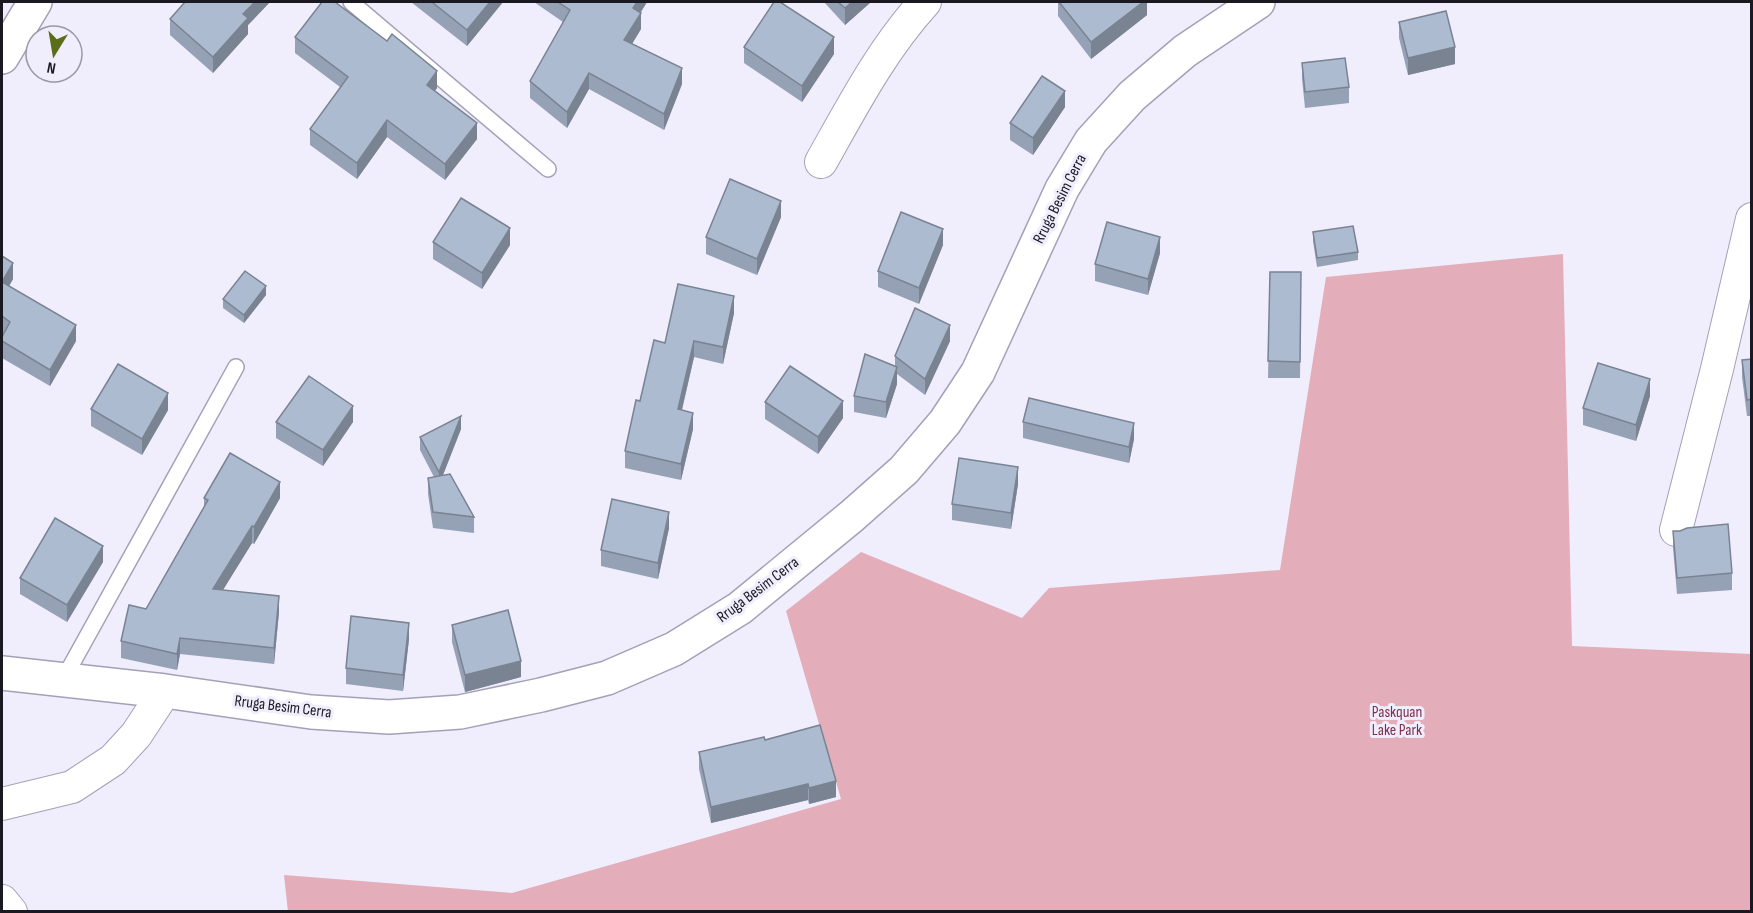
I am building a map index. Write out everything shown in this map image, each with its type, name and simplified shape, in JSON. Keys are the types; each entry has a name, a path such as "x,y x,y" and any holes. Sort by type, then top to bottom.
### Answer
{"street":[{"path":"2,57 35,2"},
{"path":"821,162 866,82 925,2"},
{"name":"Rruga Besim Cerra","path":"2,673 311,712 389,717 460,712 542,695 607,678 674,648 740,608 904,470 945,422 978,372 1062,189 1091,141 1132,96 1185,51 1258,2"},
{"path":"1676,530 1752,219"},
{"path":"2,804 72,787 113,760 136,735 165,692"},
{"path":"2,901 11,912"}],"lane":[{"path":"351,2 548,169"},
{"path":"63,680 237,367"}],"green space":[{"name":"Paskquan Lake Park","path":"1563,254 1572,646 1751,654 1751,911 288,912 284,875 512,893 841,799 786,611 861,552 1022,618 1049,588 1280,570 1326,277"}],"building":[{"path":"185,2 255,2 243,14 248,18 213,57 170,19"},
{"path":"322,2 335,2 387,41 392,34 437,71 427,85 477,123 445,164 387,120 357,163 310,129 348,77 295,37"},
{"path":"432,2 490,2 467,30"},
{"path":"558,2 637,2 633,8 641,13 624,40 682,68 664,114 589,73 567,112 530,81 570,10"},
{"path":"774,2 780,2 834,37 802,86 744,47"},
{"path":"838,2 852,2 845,8"},
{"path":"1059,2 1143,2 1091,42"},
{"path":"1446,11 1455,47 1408,58 1399,22"},
{"path":"1345,58 1349,87 1305,92 1302,63"},
{"path":"1042,76 1065,91 1033,138 1010,123"},
{"path":"730,179 781,201 757,259 706,237"},
{"path":"461,198 510,228 482,273 433,242"},
{"path":"901,212 943,229 919,288 878,271"},
{"path":"1107,222 1160,237 1148,279 1095,264"},
{"path":"1353,226 1358,252 1317,258 1313,232"},
{"path":"2,256 13,263 2,282"},
{"path":"245,271 266,286 244,315 223,299"},
{"path":"1270,272 1301,272 1300,362 1268,361"},
{"path":"2,282 76,325 50,370 2,341 10,322 2,316"},
{"path":"678,284 734,296 723,347 694,341 678,409 693,413 681,464 625,451 636,400 640,401 654,340 665,343"},
{"path":"915,308 950,325 925,379 895,356"},
{"path":"865,354 897,367 886,402 854,396"},
{"path":"1752,359 1752,399 1747,400 1742,360"},
{"path":"1598,363 1650,379 1636,425 1583,408"},
{"path":"118,364 168,393 142,439 91,409"},
{"path":"790,366 843,401 818,437 765,402"},
{"path":"309,376 353,406 323,450 276,422"},
{"path":"1029,398 1134,423 1129,447 1023,422"},
{"path":"461,416 439,472 420,437"},
{"path":"230,453 280,482 254,527 252,526 213,589 279,596 274,648 180,638 177,654 121,641 129,605 146,609 208,500 204,498"},
{"path":"959,458 1018,467 1011,513 952,504"},
{"path":"450,474 474,517 433,512 428,478"},
{"path":"612,499 669,512 658,563 601,550"},
{"path":"55,518 103,546 67,605 20,578"},
{"path":"1728,524 1732,573 1677,578 1673,531"},
{"path":"508,610 521,661 465,675 452,625"},
{"path":"351,616 409,623 403,675 346,668"},
{"path":"820,725 836,781 809,788 808,784 711,807 699,752 764,737 765,740"}]}
